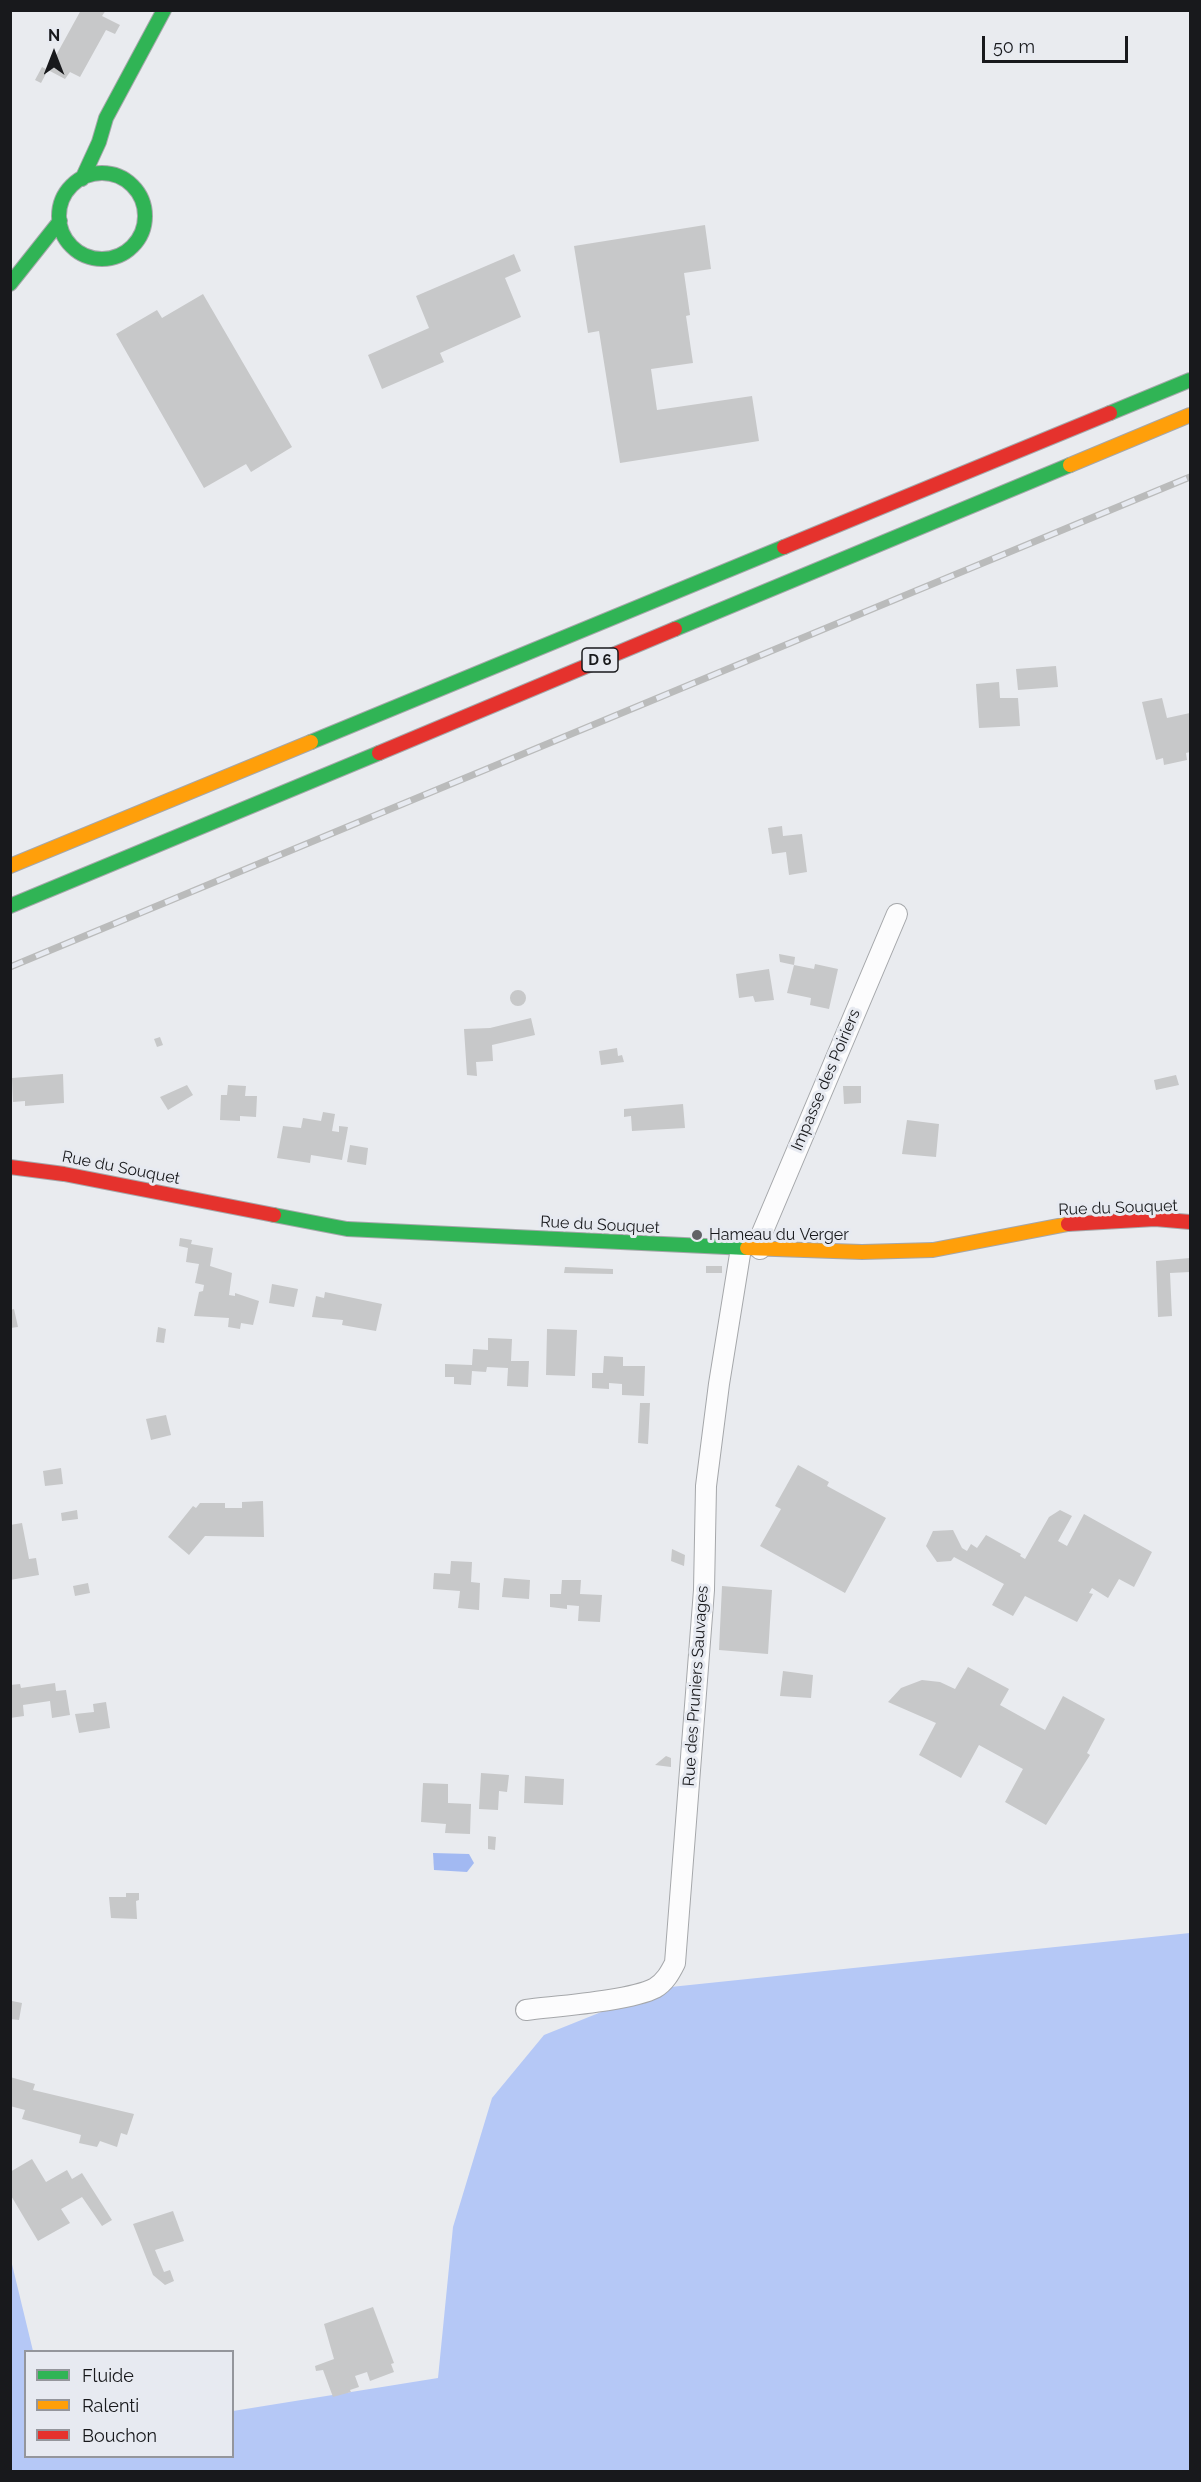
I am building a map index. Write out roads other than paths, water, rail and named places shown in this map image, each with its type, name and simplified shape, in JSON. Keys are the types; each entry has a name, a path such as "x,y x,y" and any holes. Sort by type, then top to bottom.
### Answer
{"main road":[{"path":"82,179 96,174 111,174 124,179 136,189 143,202 146,216 139,237 124,253 111,258 96,259 82,254 70,244 60,221 60,209 64,197 82,179 99,142 106,118 164,10"},
{"path":"99,142 111,174"},
{"path":"10,284 60,221"},
{"path":"33,254 70,244"},
{"name":"D 6","path":"10,866 1191,380"},
{"name":"D 6","path":"10,906 1191,415"},
{"name":"Rue du Souquet","path":"10,1167 64,1174 347,1228 751,1248 861,1252 933,1250 1065,1224 1155,1219 1191,1222"}],"street":[{"name":"Impasse des Poiriers","path":"751,1248 762,1233 897,914"},
{"name":"Rue des Pruniers Sauvages","path":"526,2010 655,1988 669,1976 675,1963 703,1602 706,1486 718,1384 751,1248"}],"railway":[{"path":"10,967 1190,477"}],"place":[{"name":"Hameau du Verger","path":"697,1235"}]}
